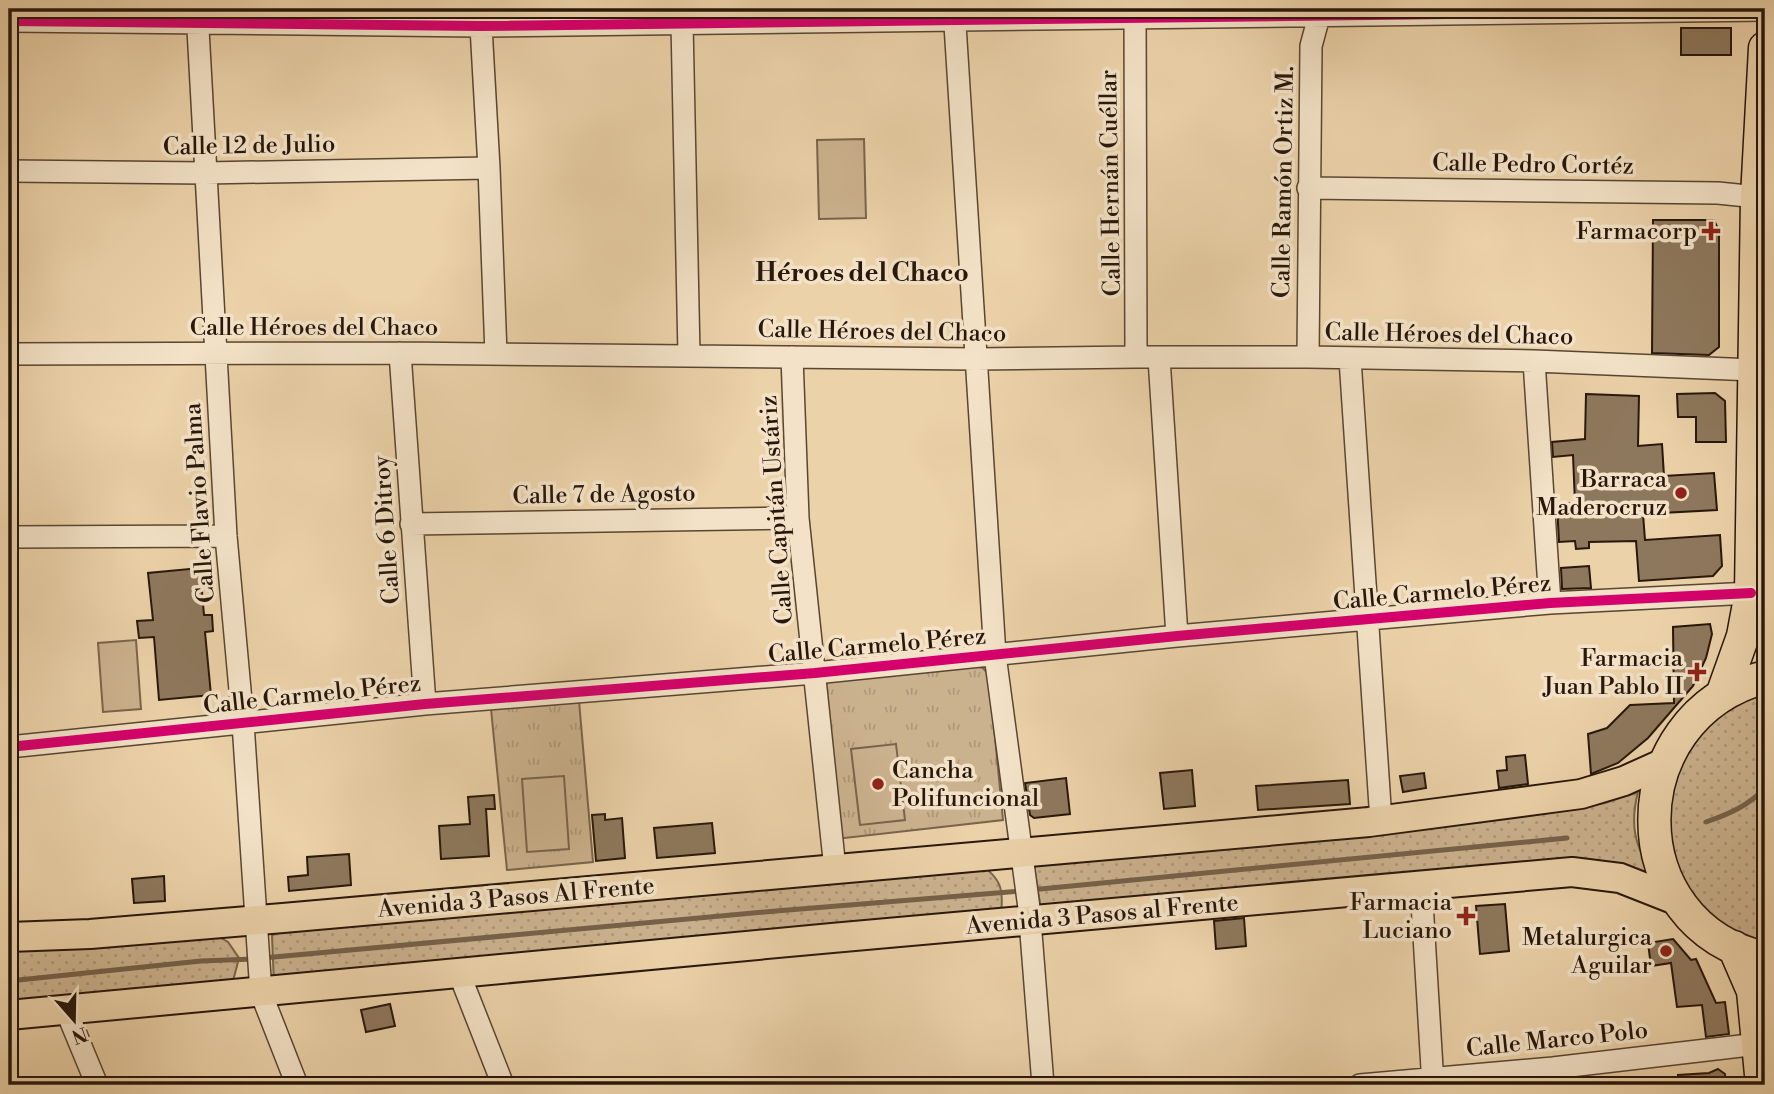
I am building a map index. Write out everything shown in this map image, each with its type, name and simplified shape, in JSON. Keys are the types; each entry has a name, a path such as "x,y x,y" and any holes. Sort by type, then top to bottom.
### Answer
{"highway":[{"path":"1722,695 1743,636 1751,593 1757,197 1765,48"},
{"path":"1765,677 1722,695 1688,724 1678,736 1664,763 1654,806 1655,835 1666,877 1681,902 1704,928 1734,947 1765,958"},
{"path":"1734,947 1753,991 1762,1085"}],"main road":[{"path":"1023,861 1381,821 1581,794 1624,781 1664,763"},
{"name":"Avenida 3 Pasos Al Frente","path":"9,937 256,930 835,869 1023,861"},
{"name":"Avenida 3 Pasos al Frente","path":"459,973 1030,914 1421,886 1572,872 1620,878 1681,902"},
{"path":"9,1016 261,985 459,973"}],"street":[{"path":"9,21 197,16 480,17 682,23 758,15 1765,10"},
{"name":"Calle Ramón Ortiz M.","path":"1308,358 1311,46 1320,12"},
{"name":"Calle Hernán Cuéllar","path":"1135,13 1138,318 1136,357"},
{"path":"954,14 995,654 1030,914 1043,1085"},
{"name":"Calle Flavio Palma","path":"197,16 226,536 243,723 261,985 297,1085"},
{"path":"480,17 496,354"},
{"path":"682,23 689,355"},
{"name":"Calle 12 de Julio","path":"9,171 205,173 489,168"},
{"name":"Calle Pedro Cortéz","path":"1308,188 1718,192 1757,197"},
{"name":"Calle Héroes del Chaco","path":"9,354 400,352 975,359 1308,358 1534,361 1754,370"},
{"name":"Calle 6 Ditroy","path":"400,352 425,704"},
{"name":"Calle Capitán Ustáriz","path":"792,357 798,518 835,869"},
{"path":"1159,358 1177,636"},
{"path":"1350,359 1381,821"},
{"path":"1534,361 1550,603"},
{"name":"Calle 7 de Agosto","path":"411,524 798,518"},
{"path":"9,537 226,536"},
{"name":"Calle Carmelo Pérez","path":"9,747 425,704 814,673 1177,636 1550,603 1751,593"},
{"path":"1421,886 1433,1081"},
{"path":"459,973 503,1085"},
{"path":"66,1010 97,1085"},
{"name":"Calle Marco Polo","path":"1360,1085 1554,1076 1758,1044"}],"green space":[{"path":"864,139 866,218 819,219 817,140"},
{"path":"136,640 141,709 103,712 98,643"},
{"path":"974,666 983,668 989,675 1003,820 836,839 823,691 827,683 834,678"},
{"path":"1765,695 1765,944 1706,917 1664,844 1676,764 1702,729 1736,703"},
{"path":"579,701 593,862 507,870 491,709"},
{"name":"Cancha Polifuncional","path":"896,744 905,820 860,825 851,749"},
{"path":"564,776 569,849 527,852 522,779"},
{"path":"1638,792 1634,826 1641,854 1651,876 1041,911 1034,865 1044,857 1576,809"},
{"path":"980,864 999,884 1001,913 274,984 272,936 283,928"},
{"path":"212,933 228,942 239,958 233,981 9,1003 9,950"}],"building":[{"path":"1681,28 1731,28 1731,55 1681,55"},
{"path":"1653,220 1714,220 1719,231 1719,347 1709,355 1652,353"},
{"path":"1715,393 1725,401 1726,442 1696,442 1696,417 1678,417 1677,394"},
{"path":"1586,394 1639,396 1638,446 1662,444 1664,476 1714,473 1717,510 1643,514 1645,540 1720,535 1722,566 1713,576 1639,581 1636,541 1589,542 1589,548 1576,549 1575,541 1559,542 1557,504 1575,503 1573,455 1553,457 1552,442 1585,439"},
{"path":"1589,566 1591,588 1562,589 1561,568"},
{"path":"200,568 204,615 212,615 213,631 205,632 211,695 159,700 154,637 139,638 137,621 153,620 148,573"},
{"path":"1710,624 1712,634 1706,658 1693,686 1648,738 1618,763 1591,774 1588,734 1607,728 1630,705 1674,703 1673,627"},
{"path":"1525,755 1528,784 1499,788 1497,771 1507,770 1506,757"},
{"path":"1192,770 1195,806 1164,809 1160,773"},
{"path":"1424,773 1426,788 1403,792 1400,776"},
{"path":"1066,778 1070,814 1034,818 1030,815 1025,783"},
{"path":"1348,780 1350,804 1258,810 1256,786"},
{"path":"494,795 495,809 486,809 489,856 441,859 439,826 470,824 468,797"},
{"path":"605,814 605,820 622,818 625,858 596,861 592,815"},
{"path":"712,823 715,853 657,858 654,828"},
{"path":"349,854 351,885 289,891 288,877 308,875 307,857"},
{"path":"164,876 165,901 134,903 132,879"},
{"path":"1505,904 1509,951 1480,954 1476,906"},
{"path":"1244,918 1246,946 1216,949 1214,921"},
{"path":"1673,939 1691,960 1696,959 1716,1003 1725,1002 1729,1034 1706,1037 1702,1005 1677,1007 1671,963 1651,966 1648,943"},
{"path":"390,1004 395,1026 366,1032 361,1010"},
{"path":"1718,1069 1725,1074 1725,1085 1678,1085 1678,1075 1709,1073"}],"waterway":[{"path":"1706,822 1738,809 1765,788"},
{"path":"1030,890 1567,838"},
{"path":"263,958 1020,891"},
{"path":"9,981 201,961 253,959"}],"cycle path":[{"path":"9,21 480,26 1765,10"},
{"path":"9,747 425,704 815,673 1177,636 1550,603 1751,593"}],"place":[{"name":"Farmacorp","path":"1711,231"},
{"name":"Barraca Maderocruz","path":"1681,493"},
{"name":"Farmacia Juan Pablo II","path":"1697,672"},
{"name":"Cancha Polifuncional","path":"878,784"},
{"name":"Farmacia Luciano","path":"1466,916"},
{"name":"Metalurgica Aguilar","path":"1666,951"}],"district":[{"name":"Héroes del Chaco","path":"862,272"}]}
